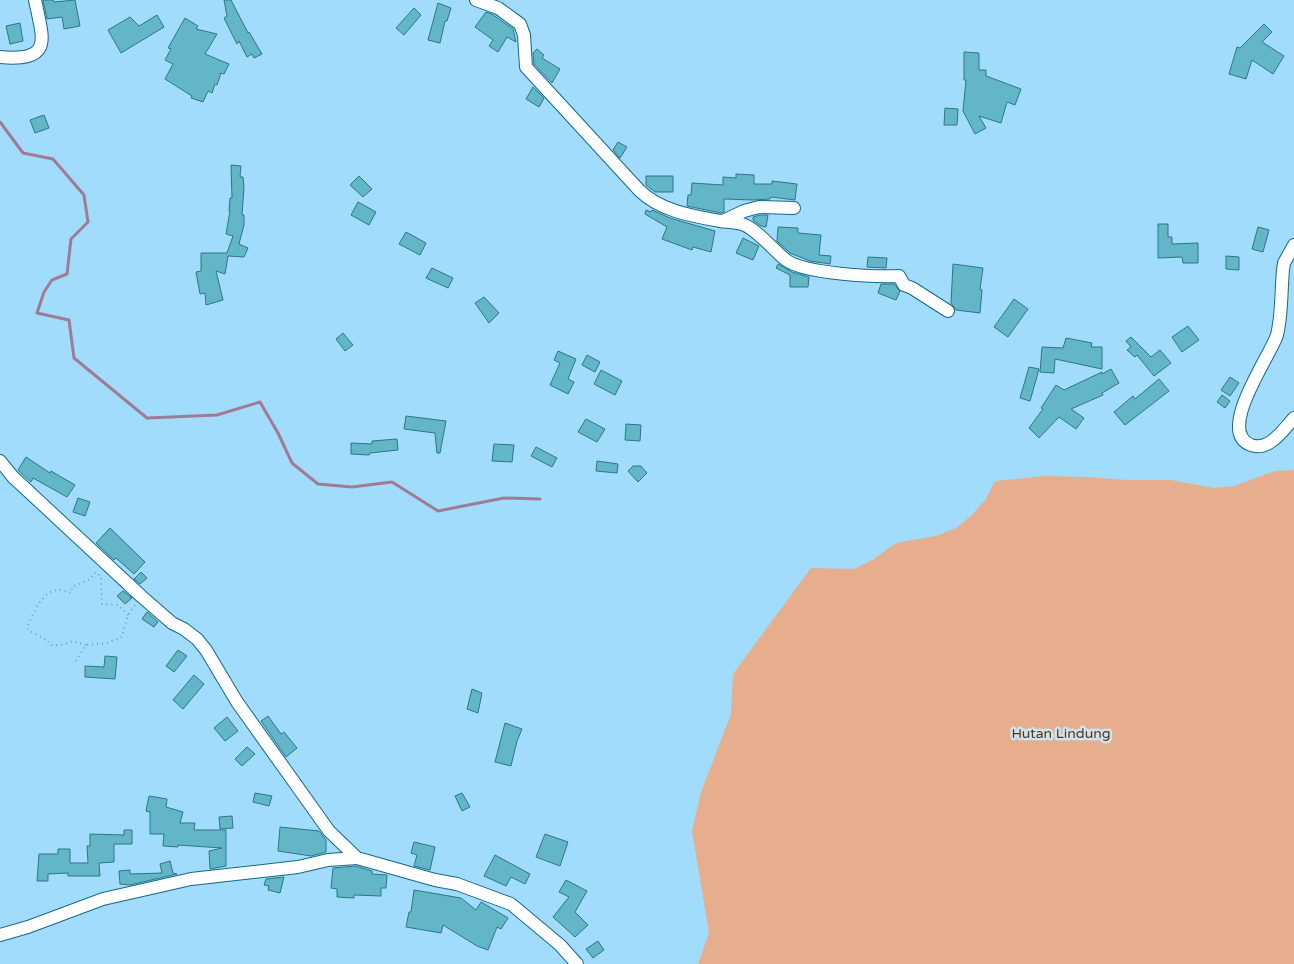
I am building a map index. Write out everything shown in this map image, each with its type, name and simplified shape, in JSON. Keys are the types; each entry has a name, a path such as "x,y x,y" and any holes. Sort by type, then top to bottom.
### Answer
{"street":[{"path":"0,57 24,58 40,48 43,33 35,0"},
{"path":"476,0 498,8 520,24 524,35 526,67 643,194 657,204 676,211 746,225 788,261 801,266 849,274 899,276 904,285 948,311"},
{"path":"723,221 744,211 759,207 794,208"},
{"path":"1294,246 1287,257 1283,270 1277,334 1244,401 1240,418 1242,436 1247,443 1253,446 1261,446 1275,439 1294,418"},
{"path":"0,461 13,477 141,596 175,625 192,634 202,644 237,702 329,831 358,858"},
{"path":"0,935 28,927 103,899 182,881 298,867 328,860 358,858 435,880 457,884 511,904 560,945 578,964"}],"path":[{"path":"128,615 118,605 102,604 101,576 96,572 90,578 72,587 71,593 65,590 49,592 42,598 27,627 28,630 47,640 50,645 60,645 73,641 86,645 107,643 122,637 128,615 141,596"},
{"path":"76,661 86,645"}],"green space":[{"name":"Hutan Lindung","path":"1294,470 1294,964 698,964 709,933 692,831 701,792 731,714 733,674 811,568 854,569 874,559 896,543 936,536 956,528 972,515 986,499 995,481 1045,476 1086,477 1128,480 1171,480 1214,488 1234,486 1275,471"}],"building":[{"path":"43,0 53,0 54,2 75,0 80,26 64,29 62,17 47,19"},
{"path":"224,0 231,0 248,33 262,54 254,58 252,54 247,57 239,41 237,44 224,18 227,16"},
{"path":"438,3 451,8 447,21 445,21 440,43 428,40"},
{"path":"414,8 421,15 404,35 396,28"},
{"path":"486,12 492,14 513,29 516,42 507,37 498,52 489,46 493,40 475,27"},
{"path":"157,15 164,27 121,53 108,30 130,17 139,26"},
{"path":"185,18 198,26 196,29 217,34 205,54 229,64 224,74 221,73 212,93 208,91 203,102 191,98 192,96 165,79 173,64 165,60 171,49 168,48"},
{"path":"20,23 23,41 10,44 6,26"},
{"path":"1264,24 1272,32 1262,42 1284,56 1273,74 1252,60 1246,79 1229,74 1237,47 1240,48"},
{"path":"537,49 544,55 542,58 560,69 552,83 534,64 533,53"},
{"path":"964,52 979,53 979,70 986,70 986,76 1021,89 1015,105 1007,102 1001,123 979,116 986,128 975,134 963,111 966,80 964,80"},
{"path":"533,87 544,98 539,107 526,99"},
{"path":"945,108 958,109 957,125 944,125"},
{"path":"44,115 49,128 35,133 30,120"},
{"path":"618,142 627,147 620,158 613,150"},
{"path":"231,165 241,166 240,177 243,177 244,187 242,215 244,215 244,225 239,244 248,248 244,257 228,256 225,274 216,271 223,300 206,305 205,293 200,294 196,272 201,271 201,253 227,253 233,236 226,234 230,198 232,198"},
{"path":"736,174 754,175 754,184 772,184 772,181 797,184 795,200 771,197 770,199 753,200 724,199 724,212 721,213 687,206 688,195 691,195 692,183 723,185 723,177 736,178"},
{"path":"359,176 372,189 363,197 350,185"},
{"path":"646,176 673,176 673,192 655,192 646,185"},
{"path":"358,202 376,212 369,225 351,215"},
{"path":"646,210 651,212 652,210 670,218 715,231 711,252 693,247 692,250 662,239 667,227 645,214"},
{"path":"768,215 766,227 753,220 753,217"},
{"path":"1158,224 1168,224 1168,237 1172,237 1172,244 1198,243 1198,263 1183,263 1182,257 1158,258"},
{"path":"778,227 798,228 798,233 821,235 819,255 831,256 830,264 810,261 790,253 777,241"},
{"path":"1258,227 1269,230 1263,252 1252,249"},
{"path":"406,232 426,243 420,255 399,244"},
{"path":"743,238 759,246 753,260 736,253"},
{"path":"1226,256 1239,257 1239,270 1226,269"},
{"path":"868,257 887,258 886,268 867,267"},
{"path":"778,264 792,272 809,277 808,287 790,287 790,275 776,268"},
{"path":"953,264 983,268 980,289 982,290 980,313 956,310 951,303"},
{"path":"432,268 453,278 448,288 426,278"},
{"path":"881,284 894,284 900,291 896,300 878,293"},
{"path":"484,297 499,313 489,323 475,303"},
{"path":"1014,299 1028,309 1008,337 994,327"},
{"path":"1188,326 1199,340 1182,352 1172,337"},
{"path":"343,333 353,345 345,351 336,339"},
{"path":"1131,337 1151,357 1160,350 1171,363 1154,376 1137,355 1135,357 1127,350 1131,347 1126,341"},
{"path":"1066,338 1092,343 1091,347 1102,347 1102,369 1055,359 1054,373 1040,372 1042,347 1063,348"},
{"path":"558,351 576,359 568,379 574,382 568,394 550,385 560,363 554,360"},
{"path":"587,355 600,362 595,372 582,365"},
{"path":"1029,367 1039,369 1030,401 1020,398"},
{"path":"1111,369 1119,383 1102,393 1103,395 1071,409 1084,418 1076,429 1059,417 1039,438 1029,428 1043,409 1041,408 1056,385 1064,390"},
{"path":"601,370 622,381 615,395 594,384"},
{"path":"1230,377 1239,383 1230,396 1221,390"},
{"path":"1159,379 1169,391 1125,425 1114,412 1133,396 1135,399"},
{"path":"1222,395 1230,401 1225,408 1217,402"},
{"path":"406,416 446,421 440,453 437,453 435,433 404,429"},
{"path":"586,419 605,429 597,442 578,432"},
{"path":"626,424 641,425 640,441 625,440"},
{"path":"397,439 398,450 370,453 369,455 351,454 351,443 372,444 372,441"},
{"path":"494,444 514,445 512,462 492,461"},
{"path":"536,447 557,458 552,467 531,456"},
{"path":"26,457 50,473 51,471 75,485 67,497 33,478 31,482 19,471"},
{"path":"597,461 618,464 617,473 596,471"},
{"path":"633,466 641,466 647,473 638,482 628,471"},
{"path":"78,498 90,502 85,516 73,512"},
{"path":"110,528 145,562 134,574 116,558 114,560 96,543"},
{"path":"141,572 147,578 140,584 134,579"},
{"path":"123,591 132,598 125,604 117,596"},
{"path":"147,612 158,622 154,627 142,619"},
{"path":"178,650 187,656 174,672 166,666"},
{"path":"105,656 117,657 115,679 85,677 85,666 104,667"},
{"path":"194,675 204,684 183,709 173,700"},
{"path":"472,689 482,693 478,713 467,709"},
{"path":"268,716 281,734 284,732 297,748 286,757 261,721"},
{"path":"227,717 238,731 225,741 214,728"},
{"path":"505,723 522,729 511,766 495,762"},
{"path":"247,747 255,754 242,766 235,759"},
{"path":"255,793 272,796 269,806 253,802"},
{"path":"462,793 470,807 462,811 455,796"},
{"path":"149,796 167,799 166,807 183,812 180,823 195,823 194,830 226,830 226,866 210,869 209,851 222,848 178,845 178,847 163,846 164,834 150,834 150,812 146,811"},
{"path":"232,816 233,828 220,829 219,817"},
{"path":"280,827 319,831 326,840 326,852 311,856 278,851"},
{"path":"124,830 132,830 132,844 114,844 114,862 99,863 100,876 68,876 68,873 48,874 48,881 37,881 39,854 58,854 58,849 70,849 70,863 88,863 87,846 90,846 90,834 124,835"},
{"path":"545,834 568,842 560,866 536,857"},
{"path":"414,842 435,847 430,870 414,866 417,855 411,853"},
{"path":"495,855 530,874 525,884 511,877 506,886 484,876"},
{"path":"170,861 173,873 177,874 130,885 120,884 119,871 130,870 130,874 162,873 160,864"},
{"path":"356,866 372,871 372,874 387,875 386,888 381,888 381,896 354,895 354,898 337,897 337,889 331,888 333,868"},
{"path":"284,877 280,893 268,890 269,886 264,885 266,879"},
{"path":"566,880 587,891 575,912 588,925 575,937 553,917 569,897 559,892"},
{"path":"414,890 461,898 476,910 481,902 508,918 501,929 497,927 488,950 477,946 443,925 441,933 406,927 409,912 411,912"},
{"path":"598,941 604,950 593,958 586,949"}],"waterway":[{"path":"0,122 23,153 53,159 84,195 88,222 71,239 67,274 52,280 44,292 37,313 69,320 74,358 147,418 217,415 260,402 278,433 292,463 318,484 352,487 392,482 438,511 504,498 540,499"}]}
